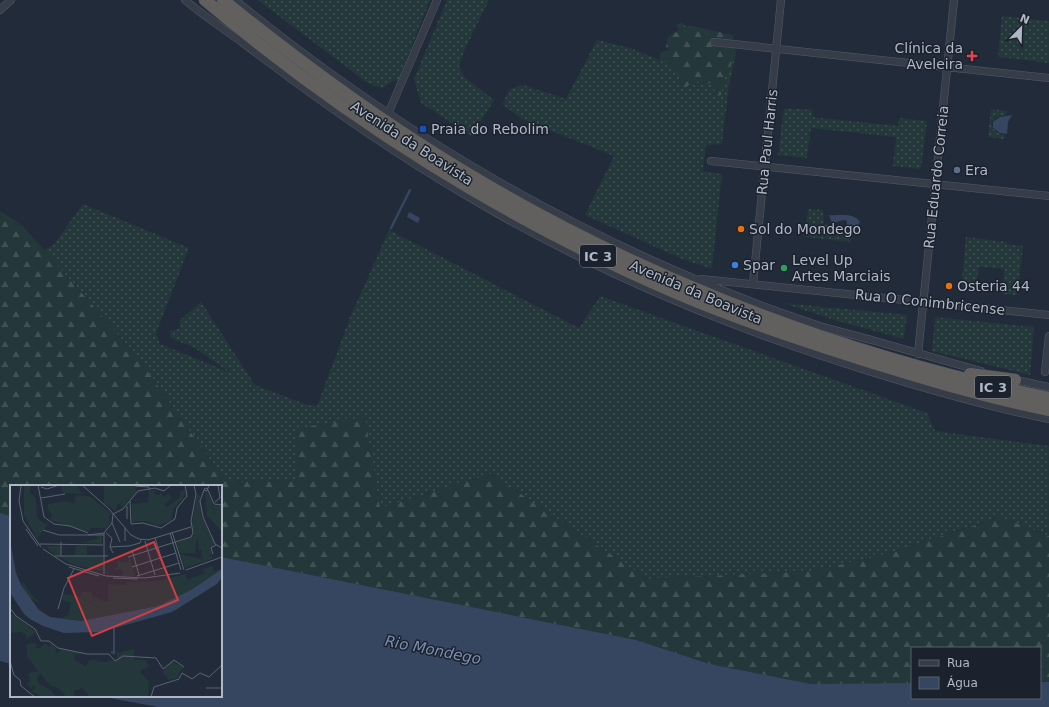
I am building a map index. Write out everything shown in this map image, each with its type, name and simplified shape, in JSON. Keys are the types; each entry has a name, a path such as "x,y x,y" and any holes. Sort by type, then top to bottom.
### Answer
{"highway":[{"name":"Avenida da Boavista","path":"205,0 330,97 409,150 474,190 613,263 681,295 796,339 936,382 1049,410"},
{"name":"Avenida da Boavista","path":"223,0 286,51 415,141 479,180 584,237 686,285 799,329 987,386 1049,398"},
{"path":"939,372 962,372 1015,380"}],"street":[{"path":"0,10 11,0"},
{"name":"Avenida da Boavista","path":"185,0 325,104 404,157 476,202 622,277 678,302 792,347 984,405 1049,418"},
{"name":"Avenida da Boavista","path":"235,0 291,44 388,114 483,172 541,205 692,278 802,320 841,333 874,340 918,354 1015,380 1049,387"},
{"path":"388,114 437,0"},
{"name":"Rua Paul Harris","path":"753,284 781,0"},
{"name":"Rua Eduardo Correia","path":"918,354 954,0"},
{"path":"714,42 776,50 1049,78"},
{"path":"711,161 1049,196"},
{"name":"Rua O Conimbricense","path":"692,278 1049,315"},
{"path":"1045,372 1049,336"}],"green space":[{"path":"258,0 430,0 398,81 393,81 383,88 365,81"},
{"path":"447,0 489,0 459,65 464,77 494,100 472,136 421,103 414,79"},
{"path":"1002,16 1049,21 1049,63 998,57"},
{"path":"682,22 686,27 693,26 733,35 736,54 723,81 721,95 715,96 714,84 694,81 684,89 680,79 672,67 659,59 661,52 669,50 666,47 668,37 679,30 676,25"},
{"path":"597,40 630,48 670,64 678,75 684,89 694,81 714,84 715,95 721,95 723,81 736,54 729,85 722,144 706,145 703,171 722,174 712,269 682,259 585,215 614,156 522,119 502,104 510,89 523,85 566,99"},
{"path":"784,108 813,110 812,117 898,126 899,118 927,121 921,169 893,166 896,137 811,128 807,158 778,155"},
{"path":"991,109 1007,111 1007,114 995,118 991,125 995,131 1005,136 1004,139 988,137"},
{"path":"83,204 189,248 156,333 160,344 229,372 195,348 171,338 170,331 179,329 180,320 201,302 255,385 308,405 317,406 349,320 389,230 579,328 600,296 927,413 935,431 1049,446 1049,536 1000,517 880,556 811,571 647,579 491,474 380,508 365,418 295,481 226,482 136,355 44,250 54,244"},
{"path":"808,209 823,210 824,223 829,226 847,229 851,235 850,242 805,237"},
{"path":"0,211 22,225 136,355 226,482 295,481 295,429 365,417 380,508 491,474 647,579 811,571 880,556 1001,517 1049,536 1049,682 1041,682 1041,647 911,647 911,683 811,684 710,664 636,640 222,557 222,485 10,485 10,516 0,513"},
{"path":"966,237 1007,242 1007,244 1023,246 1017,295 1002,294 1004,269 979,267 976,291 961,289"},
{"name":"Level Up Artes Marciais","path":"784,263 789,268 784,273 779,268"},
{"path":"783,303 907,315 904,339 838,321"},
{"path":"935,317 1034,327 1030,375 932,351"}],"water":[{"path":"1012,115 1008,122 1007,134 1000,133 993,128 993,122 1000,117"},
{"path":"409,212 420,218 418,223 407,217"},
{"path":"829,215 846,215 854,217 860,222 857,226 847,226 847,221 844,220 832,223"},
{"path":"0,513 10,516 10,664 0,661"},
{"name":"Rio Mondego","path":"222,557 636,640 710,664 811,684 911,683 911,699 1041,699 1041,682 1049,682 1049,707 158,707 104,697 222,697"}],"waterway":[{"path":"391,228 410,190"}],"place":[{"name":"Clínica da Aveleira","path":"972,56"},
{"name":"Praia do Rebolim","path":"423,129"},
{"name":"Era","path":"957,170"},
{"name":"Sol do Mondego","path":"741,229"},
{"name":"Spar","path":"735,265"},
{"name":"Level Up Artes Marciais","path":"784,268"},
{"name":"Osteria 44","path":"949,286"}]}
